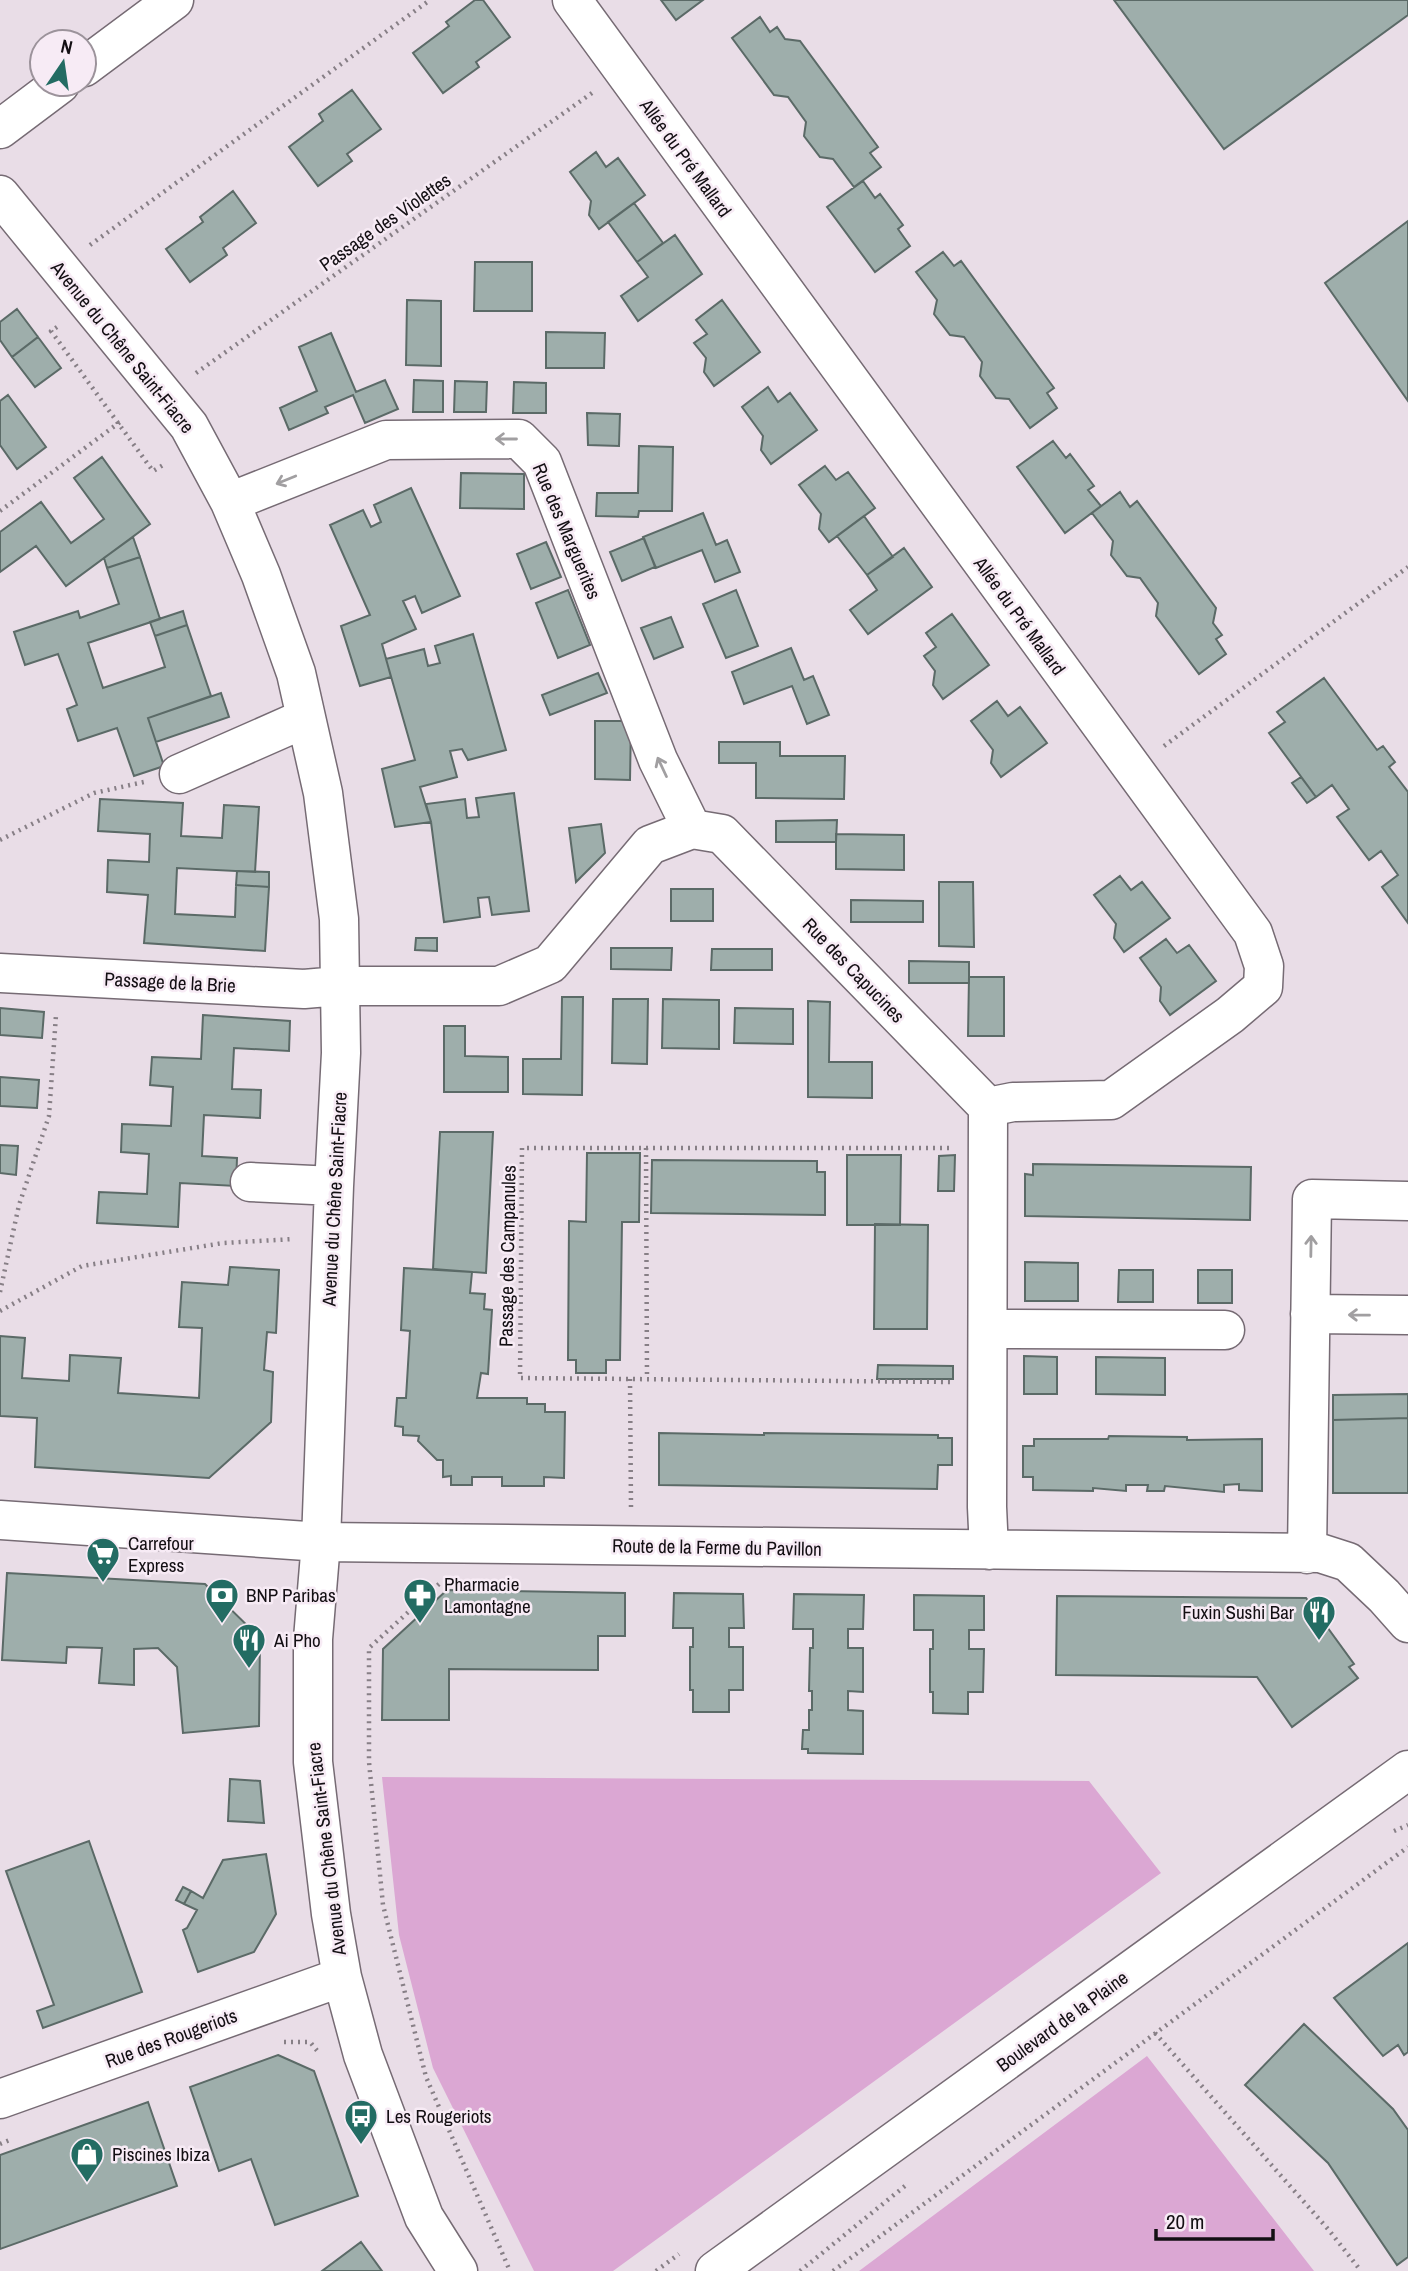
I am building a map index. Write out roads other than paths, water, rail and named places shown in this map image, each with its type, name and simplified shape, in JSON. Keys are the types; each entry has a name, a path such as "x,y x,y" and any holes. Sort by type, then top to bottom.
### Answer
{"street":[{"path":"98,57 174,0"},
{"name":"Allée du Pré Mallard","path":"572,0 1253,933 1264,966 1262,987 1230,1015 1111,1100 1013,1102 988,1107"},
{"path":"0,129 41,98"},
{"name":"Avenue du Chêne Saint-Fiacre","path":"0,195 189,426 230,502 261,575 296,673 323,793 339,919 341,1053 321,1542 313,1639 313,1762 331,1914 342,1977 363,2055 424,2217 458,2271"},
{"name":"Rue des Marguerites","path":"230,502 386,440 519,439 542,462 659,760 692,829"},
{"path":"179,774 306,718"},
{"path":"339,986 499,986 512,981 550,964 650,845 692,829"},
{"name":"Rue des Capucines","path":"692,829 722,834 988,1107"},
{"name":"Passage de la Brie","path":"0,973 304,989 339,986"},
{"path":"988,1107 989,1550"},
{"path":"250,1182 334,1186"},
{"path":"1307,1554 1311,1199 1408,1200"},
{"path":"1310,1314 1408,1315"},
{"path":"989,1329 1225,1330"},
{"name":"Route de la Ferme du Pavillon","path":"0,1520 321,1542 1320,1553 1348,1562 1408,1623"},
{"name":"Boulevard de la Plaine","path":"715,2271 1408,1770"},
{"name":"Rue des Rougeriots","path":"0,2099 342,1977"}],"place":[{"name":"Carrefour Express","path":"103,1584"},
{"name":"BNP Paribas","path":"222,1625"},
{"name":"Pharmacie Lamontagne","path":"420,1625"},
{"name":"Fuxin Sushi Bar","path":"1319,1642"},
{"name":"Ai Pho","path":"249,1670"},
{"name":"Les Rougeriots","path":"361,2146"},
{"name":"Piscines Ibiza","path":"87,2184"}]}
